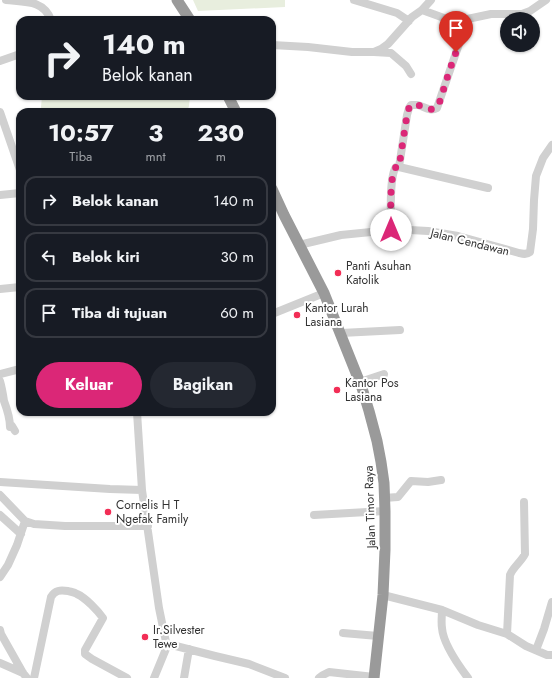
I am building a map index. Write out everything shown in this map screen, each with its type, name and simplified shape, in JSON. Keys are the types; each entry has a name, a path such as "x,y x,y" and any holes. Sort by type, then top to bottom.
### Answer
{"highway":[{"path":"177,0 187,16"},
{"name":"Jalan Timor Raya","path":"276,199 324,293 360,382 370,411 377,441 381,462 385,510 385,550 383,595 374,677"}],"street":[{"path":"6,0 40,2 50,16"},
{"path":"354,0 397,13 409,21"},
{"path":"374,52 388,44 412,17 422,10 431,0"},
{"path":"422,10 444,18 458,21 491,14 522,14 530,11 546,0"},
{"path":"399,167 409,108 411,105 417,105 428,109 435,109 439,104 459,44 458,21"},
{"path":"276,45 391,54 406,66 411,74"},
{"path":"0,61 16,55"},
{"path":"0,112 16,158"},
{"name":"Jalan Cendawan","path":"299,244 341,235 391,230 410,230 436,232 458,236 524,255 527,254 530,252 533,229 536,176 552,145"},
{"path":"391,230 392,176 396,167 488,188"},
{"path":"0,195 16,193"},
{"path":"0,289 16,287"},
{"path":"276,312 324,293"},
{"path":"341,334 400,330"},
{"path":"0,374 16,370"},
{"path":"360,382 384,374"},
{"path":"0,381 8,412 10,427 12,426 15,431"},
{"path":"138,416 142,490 165,640 168,644 249,664 285,678"},
{"path":"384,498 398,498 410,481 428,482 441,480"},
{"path":"0,482 142,490"},
{"path":"0,495 25,521 34,524 148,526"},
{"path":"507,634 510,575 523,558 525,548 524,502"},
{"path":"314,515 385,510"},
{"path":"0,515 21,534"},
{"path":"0,577 8,565 25,521"},
{"path":"34,678 53,594 56,591 64,590 79,594 103,618 85,650 85,654 126,678"},
{"path":"383,595 442,610 478,625 507,634 526,646 547,655 552,655"},
{"path":"536,650 544,630 552,602"},
{"path":"442,610 442,629 444,636 450,651 468,678"},
{"path":"0,630 25,675"},
{"path":"343,633 378,636"},
{"path":"154,678 168,644"},
{"path":"184,678 189,649"},
{"path":"0,663 25,675"},
{"path":"319,678 329,672 374,677"}],"green space":[{"path":"193,0 285,0 285,7 198,11"},
{"path":"42,100 190,100 188,108 41,107"}],"place":[{"name":"Panti Asuhan Katolik","path":"338,273"},
{"name":"Kantor Lurah Lasiana","path":"297,315"},
{"name":"Kantor Pos Lasiana","path":"337,390"},
{"name":"Cornelis H T Ngefak Family","path":"108,512"},
{"name":"Ir.Silvester Tewe","path":"145,637"}],"route":[{"path":"391,230 392,176 394,169 399,167 409,108 411,105 417,105 432,110 437,108 456,52"}]}
